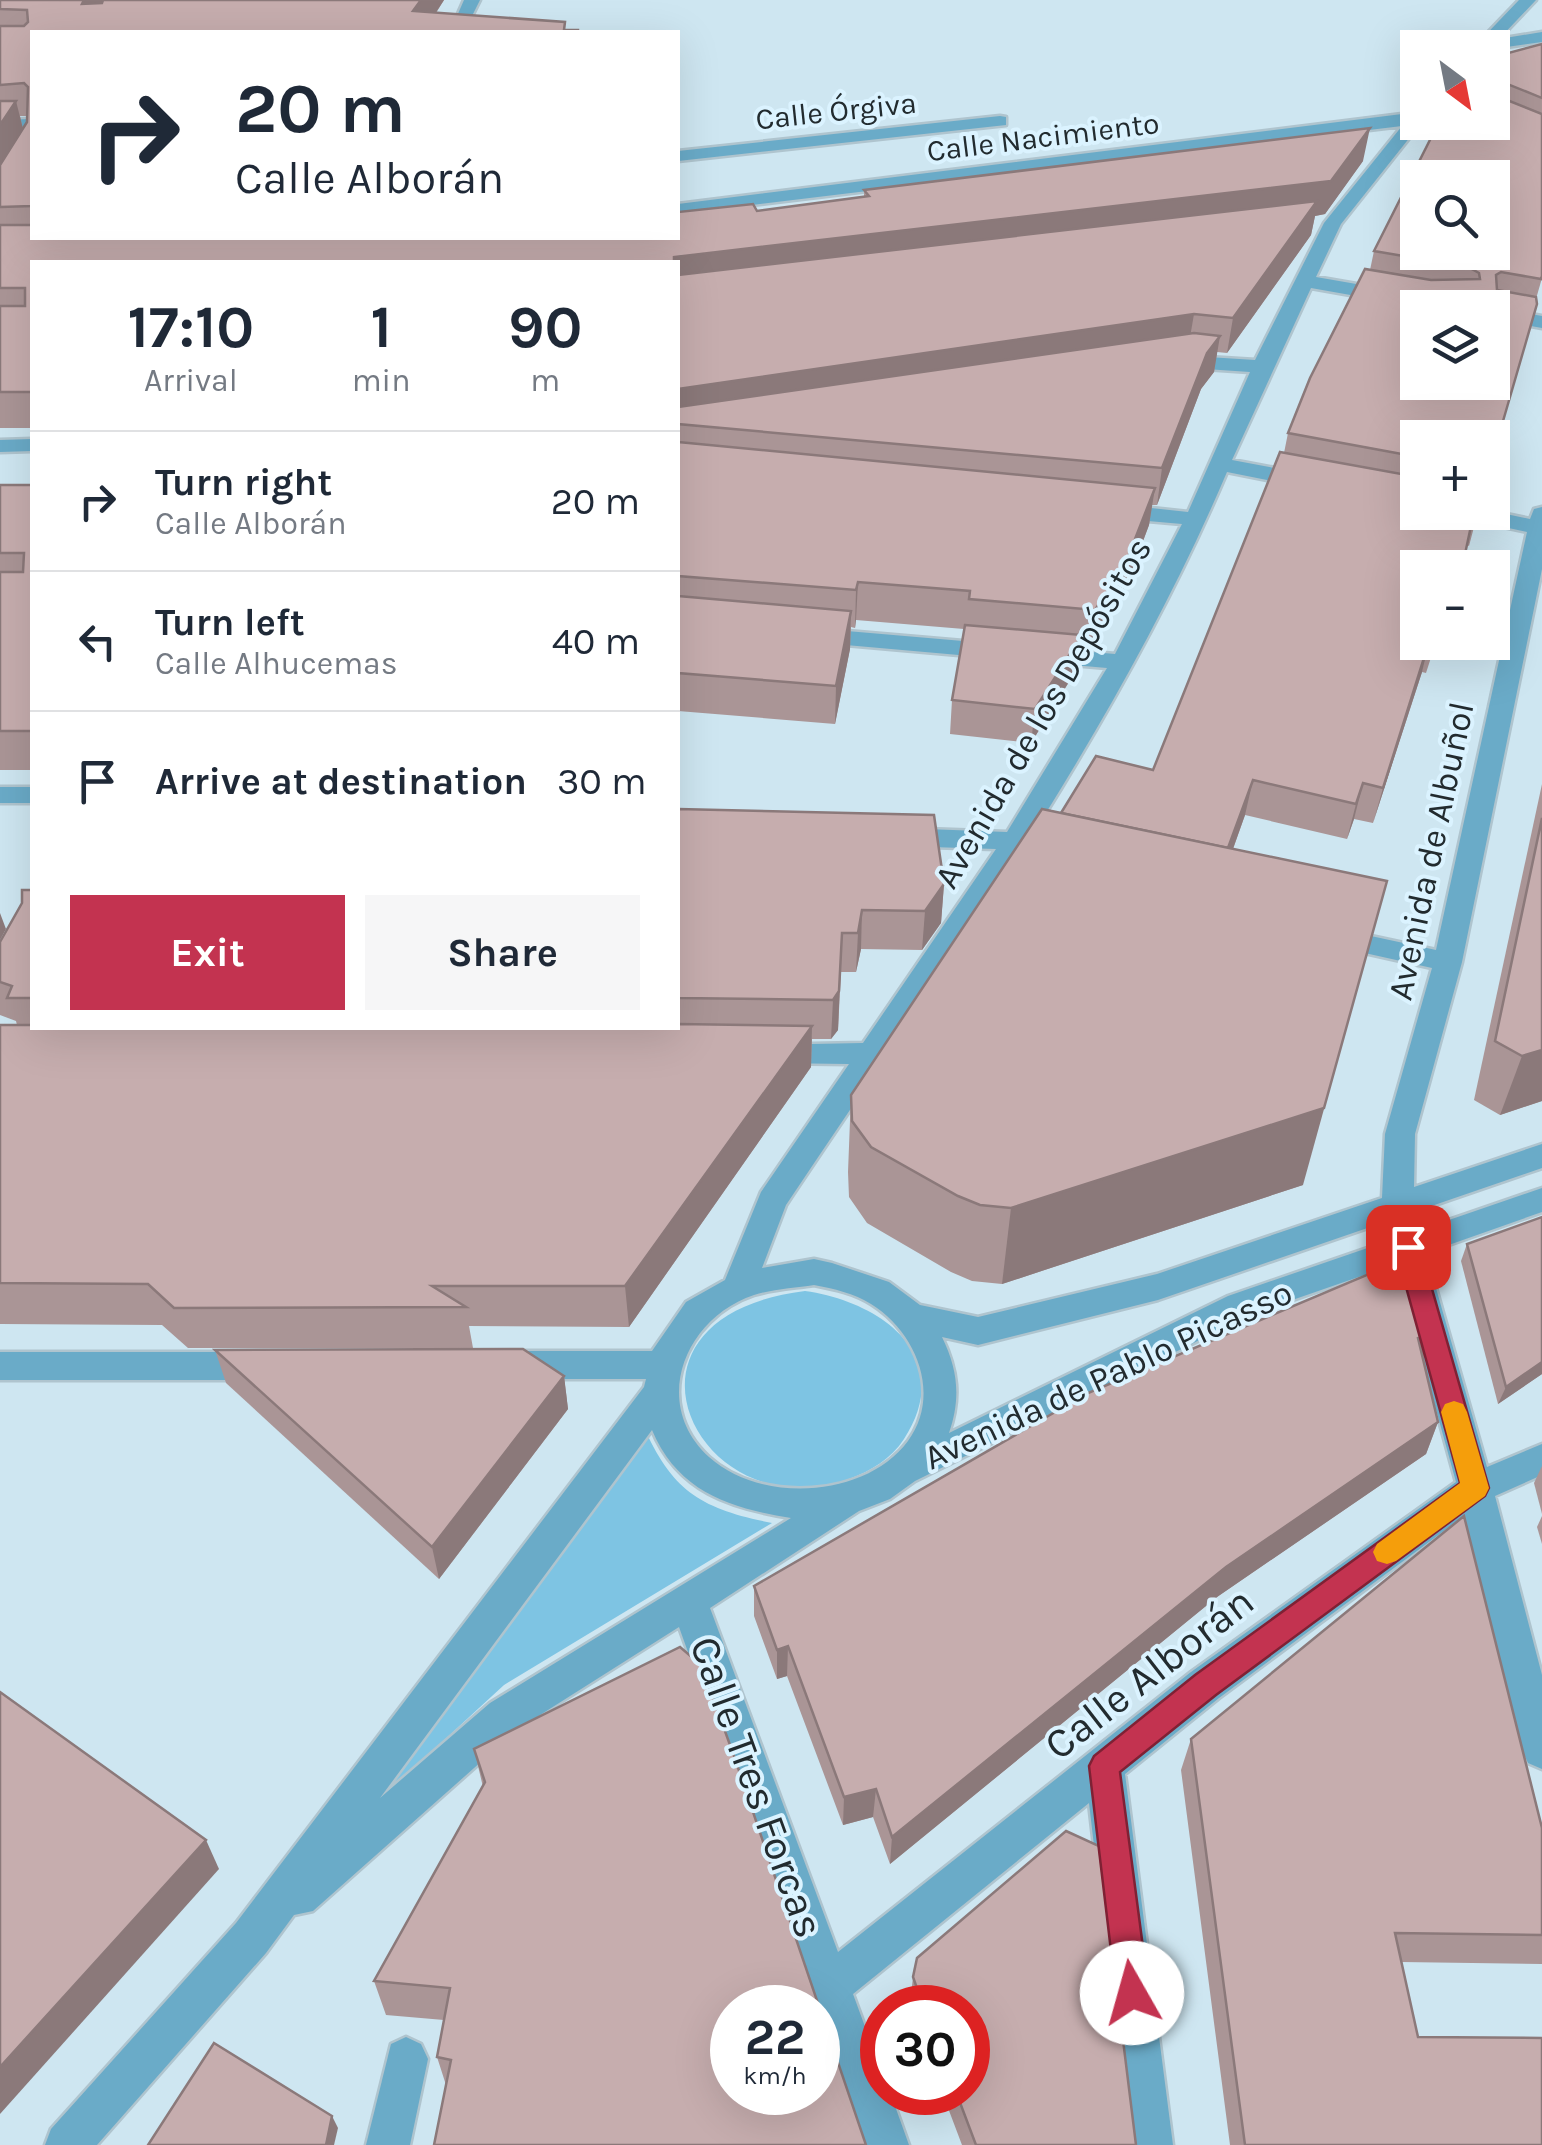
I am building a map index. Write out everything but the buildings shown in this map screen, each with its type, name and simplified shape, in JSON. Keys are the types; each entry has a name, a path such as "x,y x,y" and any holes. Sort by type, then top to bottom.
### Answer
{"street":[{"path":"458,30 472,0"},
{"path":"1498,30 1528,0"},
{"path":"1510,42 1542,37"},
{"name":"Calle Nacimiento","path":"680,209 1400,120"},
{"name":"Calle Órgiva","path":"680,156 1000,121"},
{"path":"0,125 30,124"},
{"name":"Avenida de los Depósitos","path":"740,1284 772,1201 870,1054 1008,868 1015,841 1122,662 1196,519 1262,367 1305,281 1324,224 1400,137"},
{"path":"1305,281 1400,298"},
{"path":"1510,316 1542,322"},
{"path":"1150,364 1189,359 1262,367"},
{"path":"0,446 30,446"},
{"path":"1220,464 1328,486"},
{"path":"1097,510 1196,519"},
{"path":"1510,519 1541,523"},
{"name":"Avenida de Albuñol","path":"1398,1205 1400,1134 1448,962 1541,523"},
{"path":"794,633 1122,662"},
{"path":"0,795 30,795"},
{"path":"876,836 1015,841"},
{"path":"1311,933 1448,962"},
{"path":"752,1052 870,1054"},
{"name":"Avenida de Pablo Picasso","path":"912,1317 978,1330 1158,1288 1542,1156"},
{"name":"Avenida de Pablo Picasso","path":"902,1472 1240,1306 1542,1200"},
{"path":"1408,1247 1542,1750"},
{"path":"67,2145 251,1938 661,1379 677,1331 704,1303 740,1284 776,1274 814,1272 850,1280 884,1294 912,1317 933,1346 938,1362 942,1378 941,1412 926,1444 902,1472 688,1599 504,1716 251,1938"},
{"path":"487,1365 661,1379"},
{"path":"0,1366 292,1366"},
{"path":"661,1379 666,1424 683,1452 709,1477 780,1504 818,1504 857,1497"},
{"name":"Calle Alborán","path":"830,1985 1205,1685 1475,1488 1542,1459"},
{"name":"Calle Tres Forcas","path":"688,1599 829,1985"},
{"path":"1104,1766 1151,2145"},
{"name":"Calle Tres Forcas","path":"840,2016 887,2145"},
{"path":"388,2145 406,2060"}],"shaded area":[{"path":"805,1291 834,1297 884,1321 903,1338 916,1359 922,1382 918,1409 904,1439 887,1458 849,1479 795,1488 749,1477 713,1451 691,1416 685,1377 700,1340 739,1309"},
{"path":"643,1425 666,1467 692,1494 726,1511 772,1523 504,1685 378,1801"}],"slow traffic":[{"path":"1387,1552 1475,1488 1454,1412"}],"route":[{"path":"1132,1993 1104,1766 1205,1685 1475,1488 1408,1247"}]}
